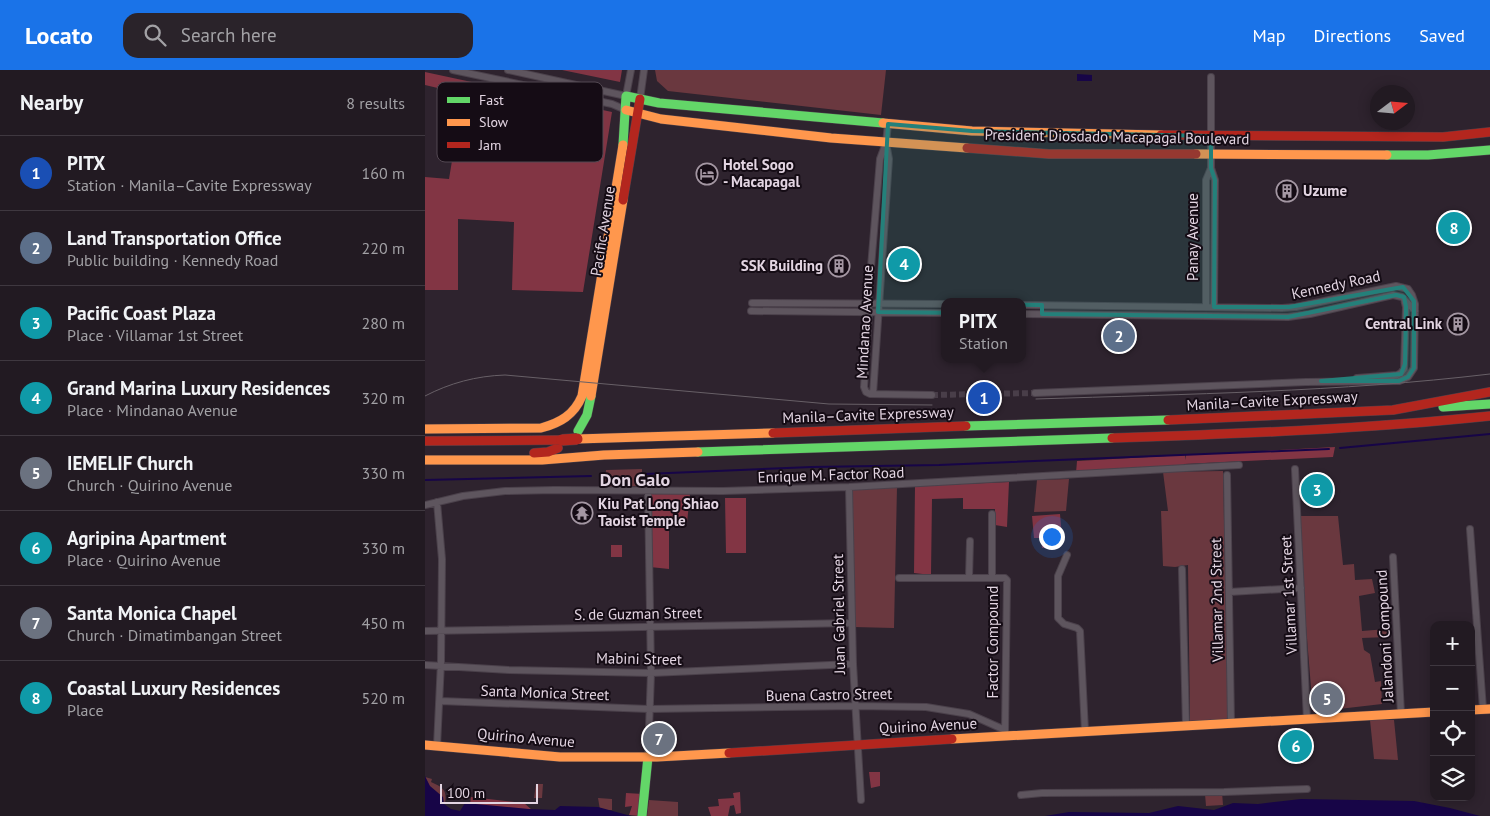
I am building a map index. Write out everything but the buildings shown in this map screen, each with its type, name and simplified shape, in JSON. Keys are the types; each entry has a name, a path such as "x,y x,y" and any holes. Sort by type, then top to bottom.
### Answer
{"main road":[{"name":"Pacific Avenue","path":"587,396 625,133 626,96"},
{"name":"President Diosdado Macapagal Boulevard","path":"626,96 663,103 972,131 1211,136 1443,137 1490,132"},
{"name":"Pacific Avenue","path":"587,396 640,99"},
{"name":"President Diosdado Macapagal Boulevard","path":"626,110 656,118 693,123 886,143 1049,154 1428,155 1490,150"},
{"name":"Manila–Cavite Expressway","path":"425,441 560,444 578,435 1250,418 1393,410 1490,392"},
{"path":"425,429 547,427 570,415 587,396"},
{"path":"578,435 587,414 587,396"},
{"path":"1393,410 1490,404"},
{"name":"Manila–Cavite Expressway","path":"425,460 542,460 604,454 1234,434 1441,421 1490,416"},
{"path":"425,455 539,453 560,444"},
{"name":"Quirino Avenue","path":"425,745 560,757 648,758 858,745 1005,733 1231,724 1430,712"},
{"path":"642,812 648,758"}],"street":[{"path":"453,70 509,82"},
{"path":"508,70 562,82"},
{"name":"Pacific Avenue","path":"626,96 631,70"},
{"name":"Pacific Avenue","path":"640,99 644,70"},
{"name":"Panay Avenue","path":"1211,77 1211,168 1215,180 1214,307"},
{"path":"603,91 626,96"},
{"path":"603,102 626,110"},
{"name":"Mindanao Avenue","path":"886,143 889,159 873,394 866,392 864,385 880,159 886,143 888,124"},
{"name":"Panay Avenue","path":"1206,307 1206,180 1211,168"},
{"name":"Kennedy Road","path":"1026,305 1289,307 1395,286 1403,287 1410,292 1413,297 1415,311"},
{"name":"Kennedy Road","path":"1026,314 1287,317 1305,315 1390,295 1399,296 1404,299"},
{"path":"1035,393 1401,380 1408,377 1413,371 1414,366 1415,311 1404,299"},
{"path":"1321,382 1397,375 1401,373 1405,364 1406,307 1404,299"},
{"path":"752,303 941,304"},
{"path":"1042,314 1043,305"},
{"path":"751,311 941,313"},
{"path":"873,394 932,395"},
{"name":"Enrique M. Factor Road","path":"425,505 474,494 505,491 723,492 849,487 1239,465"},
{"name":"Villamar 1st Street","path":"1295,469 1307,720"},
{"name":"Villamar 2nd Street","path":"1227,475 1231,724"},
{"name":"Juan Gabriel Street","path":"849,487 851,623 861,800"},
{"path":"648,491 651,674 648,758"},
{"path":"437,502 441,558 441,666 437,746"},
{"path":"899,578 992,578 992,514"},
{"path":"1470,529 1481,709"},
{"path":"969,578 970,541"},
{"path":"1067,555 1058,576 1058,618 1064,624 1077,628 1080,631 1085,731"},
{"name":"Jalandoni Compound","path":"1393,557 1401,714"},
{"path":"1182,569 1185,726"},
{"name":"Factor Compound","path":"992,578 1005,578 1007,580 1005,733"},
{"path":"1229,592 1301,588"},
{"name":"S. de Guzman Street","path":"425,631 851,623"},
{"name":"Mabini Street","path":"425,665 509,670 651,674 853,664"},
{"name":"Santa Monica Street","path":"440,702 649,708"},
{"name":"Buena Castro Street","path":"649,708 925,707 969,714 1005,733"},
{"path":"1021,795 1307,789"}],"highlighted area":[{"path":"888,124 972,131 1211,136 1211,168 1215,180 1214,307 1289,307 1403,287 1414,301 1414,368 1408,377 1399,381 1321,381 1401,374 1405,364 1406,307 1404,297 1396,295 1288,317 1042,314 1042,305 965,304 965,313 878,312"}],"shaded area":[{"path":"562,70 622,70 620,82"},
{"path":"655,70 886,70 881,115 668,91 657,81"},
{"path":"425,72 472,82 437,82 437,88 425,85"},
{"path":"1077,74 1092,75 1092,81 1077,81"},
{"path":"603,110 612,112 583,292 512,290 514,222 458,219 458,290 425,290 425,177 449,179 452,162 603,162"},
{"path":"1335,447 1333,457 1184,464 1184,466 1076,473 1077,461 1185,455 1185,460 1186,455"},
{"path":"642,469 642,486 605,487 606,470"},
{"path":"1223,471 1228,719 1190,721 1188,565 1163,566 1161,511 1168,511 1163,472"},
{"path":"1069,479 1066,511 1034,512 1037,480"},
{"path":"1009,482 1007,527 995,525 995,509 963,509 963,498 932,499 931,575 914,573 915,486"},
{"path":"897,487 894,628 854,627 852,489"},
{"path":"650,494 690,494 687,523 669,523 669,569 650,567"},
{"path":"725,498 746,498 746,553 726,553"},
{"path":"1060,514 1062,537 1054,537 1054,547 1042,548 1041,538 1034,538 1032,516"},
{"path":"1297,516 1338,516 1343,565 1354,564 1355,580 1372,579 1375,593 1359,596 1362,631 1387,629 1387,637 1362,638 1364,650 1370,654 1375,682 1381,681 1382,704 1313,712"},
{"path":"611,545 622,545 622,557 611,557"},
{"path":"1370,720 1394,720 1398,760 1374,759"},
{"path":"869,772 880,772 880,786 871,788"},
{"path":"425,776 430,786 443,797 444,804 451,809 460,811 465,803 555,810 560,806 598,807 631,816 425,816"},
{"path":"425,777 432,779 431,782 444,790 445,804 428,788"},
{"path":"536,784 543,784 542,798 534,798"},
{"path":"740,792 741,813 736,814 734,805 730,806 728,816 711,816 708,807 719,806 718,799 734,798 733,793"},
{"path":"1222,792 1223,805 1206,806 1205,794"},
{"path":"626,793 643,794 639,816 629,815 632,806 625,807"},
{"path":"471,797 524,803 532,810 469,811"},
{"path":"598,798 612,799 612,810 600,810"},
{"path":"1301,799 1414,801 1480,816 1045,816 1069,812 1149,813 1178,806 1214,810 1233,803 1258,804"},
{"path":"649,800 678,802 678,816 647,816"}],"waterway":[{"path":"1340,448 1490,434"},
{"path":"645,474 812,467 939,465 1329,449"},
{"path":"425,480 591,476"}],"tunnel":[{"path":"932,395 1035,393"}],"tram line":[{"path":"1036,399 1320,389 1490,374"},
{"path":"425,396 463,381 505,375 829,404 932,405"}],"traffic: fast":[{"path":"623,145 626,96 659,103 883,123"},
{"path":"1387,155 1428,155 1490,150"},
{"path":"578,431 587,415 591,396"},
{"path":"1443,407 1490,404"},
{"path":"966,426 1168,420"},
{"path":"698,452 1112,438"},
{"path":"642,816 648,757"}],"traffic: slow":[{"path":"626,110 661,119 831,138 967,148"},
{"path":"883,123 972,131 1161,135"},
{"path":"582,396 623,145"},
{"path":"1196,154 1387,155"},
{"path":"591,396 623,200"},
{"path":"425,429 541,428 554,424 566,417 579,403 582,396"},
{"path":"577,439 773,433"},
{"path":"425,460 542,460 604,455 698,452"},
{"path":"1475,710 1490,709"},
{"path":"952,739 1430,712"},
{"path":"425,745 560,757 657,757 729,753"}],"traffic: jam":[{"path":"623,200 640,99"},
{"path":"1161,135 1443,137 1490,132"},
{"path":"967,148 1049,154 1196,154"},
{"path":"1168,420 1393,410 1490,392"},
{"path":"1112,438 1301,430 1490,416"},
{"path":"773,433 966,426"},
{"path":"562,440 577,439"},
{"path":"425,441 562,440"},
{"path":"534,453 548,452 558,448"},
{"path":"729,753 952,739"}],"place":[{"name":"Hotel Sogo - Macapagal","path":"707,174"},
{"name":"Uzume","path":"1287,191"},
{"name":"Coastal Luxury Residences","path":"1454,228"},
{"name":"Grand Marina Luxury Residences","path":"904,264"},
{"name":"SSK Building","path":"839,266"},
{"name":"Central Link","path":"1458,324"},
{"name":"Land Transportation Office","path":"1119,336"},
{"name":"PITX","path":"984,398"},
{"name":"Pacific Coast Plaza","path":"1317,490"},
{"name":"Kiu Pat Long Shiao Taoist Temple","path":"582,513"},
{"name":"IEMELIF Church","path":"1327,699"},
{"name":"Santa Monica Chapel","path":"659,739"},
{"name":"Agripina Apartment","path":"1296,746"}],"district":[{"name":"Don Galo","path":"635,480"}]}
